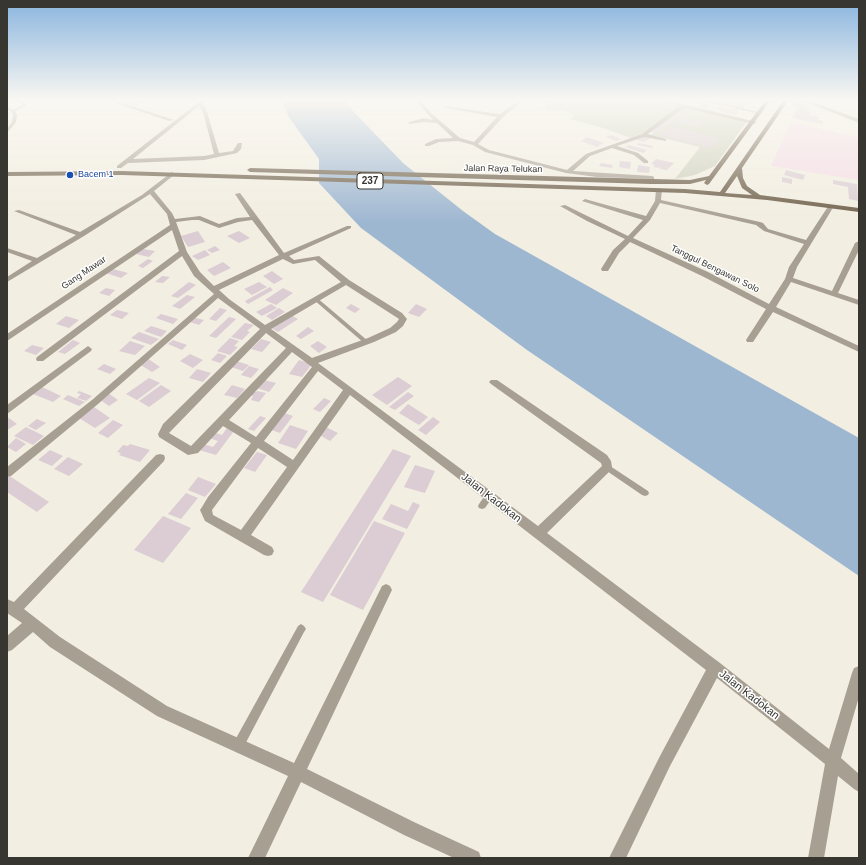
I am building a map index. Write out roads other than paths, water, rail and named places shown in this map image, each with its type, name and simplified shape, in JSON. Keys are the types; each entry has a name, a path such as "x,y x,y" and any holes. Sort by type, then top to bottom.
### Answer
{"main road":[{"path":"702,192 709,178 743,141"},
{"path":"722,194 740,169 752,141"},
{"name":"Jalan Raya Telukan","path":"7,169 119,167 173,171 199,175 659,190 767,198"},
{"name":"Jalan Raya Telukan","path":"244,169 651,182 690,182 709,178"},
{"path":"740,169 740,178 746,189 767,198 859,210"},
{"name":"Jalan Raya Telukan","path":"7,174 173,171"}],"street":[{"path":"119,167 152,141"},
{"path":"213,141 217,156"},
{"path":"427,145 435,141"},
{"path":"466,141 475,144 487,151 568,172 652,178"},
{"path":"568,172 588,155 624,141"},
{"path":"127,161 187,160 217,156 235,152 240,144"},
{"path":"610,146 636,154 646,162"},
{"path":"7,280 151,192 173,171"},
{"path":"605,269 616,252 648,219 658,201 659,190"},
{"name":"Jalan Kadokan","path":"151,192 170,214 184,252 197,274 226,301 266,328 291,348 349,389 715,668 833,761 859,784"},
{"path":"238,194 283,256 293,262 316,258 346,282 400,315 403,319 393,330 314,364 206,510 208,518 268,552"},
{"path":"585,201 648,219"},
{"path":"658,201 758,223 761,224 766,230 809,243"},
{"name":"Tanggul Bengawan Solo","path":"563,206 589,220 706,274 771,308 859,349"},
{"path":"750,340 771,308 788,279 793,267 831,206"},
{"path":"17,211 82,235"},
{"path":"173,224 200,218 219,226 237,220 254,218"},
{"name":"Gang Mawar","path":"7,338 173,224"},
{"path":"7,473 94,402 216,292 283,256 349,227"},
{"path":"834,294 859,243"},
{"path":"7,250 38,262"},
{"path":"40,359 184,252"},
{"path":"788,279 859,303"},
{"path":"291,348 194,450 188,451 163,434 167,427 266,328 346,282"},
{"path":"7,410 88,349"},
{"path":"494,382 606,461 607,467 538,534"},
{"path":"243,537 349,389"},
{"path":"222,420 294,466"},
{"path":"160,458 11,608 33,623 55,642 162,711 297,772 410,829 473,858"},
{"path":"256,858 386,590"},
{"path":"7,645 33,623"},
{"path":"617,858 665,761 715,668"},
{"path":"816,858 833,761 859,673"}],"lane":[{"path":"316,299 366,342"},
{"path":"607,467 645,493"},
{"path":"482,506 489,496"},
{"path":"238,746 301,629"}],"water":[{"path":"306,141 382,141 403,163 463,211 495,234 859,438 859,576 527,350 361,228 319,183 319,159"}],"place":[{"name":"Bacem 1","path":"70,175"}]}
